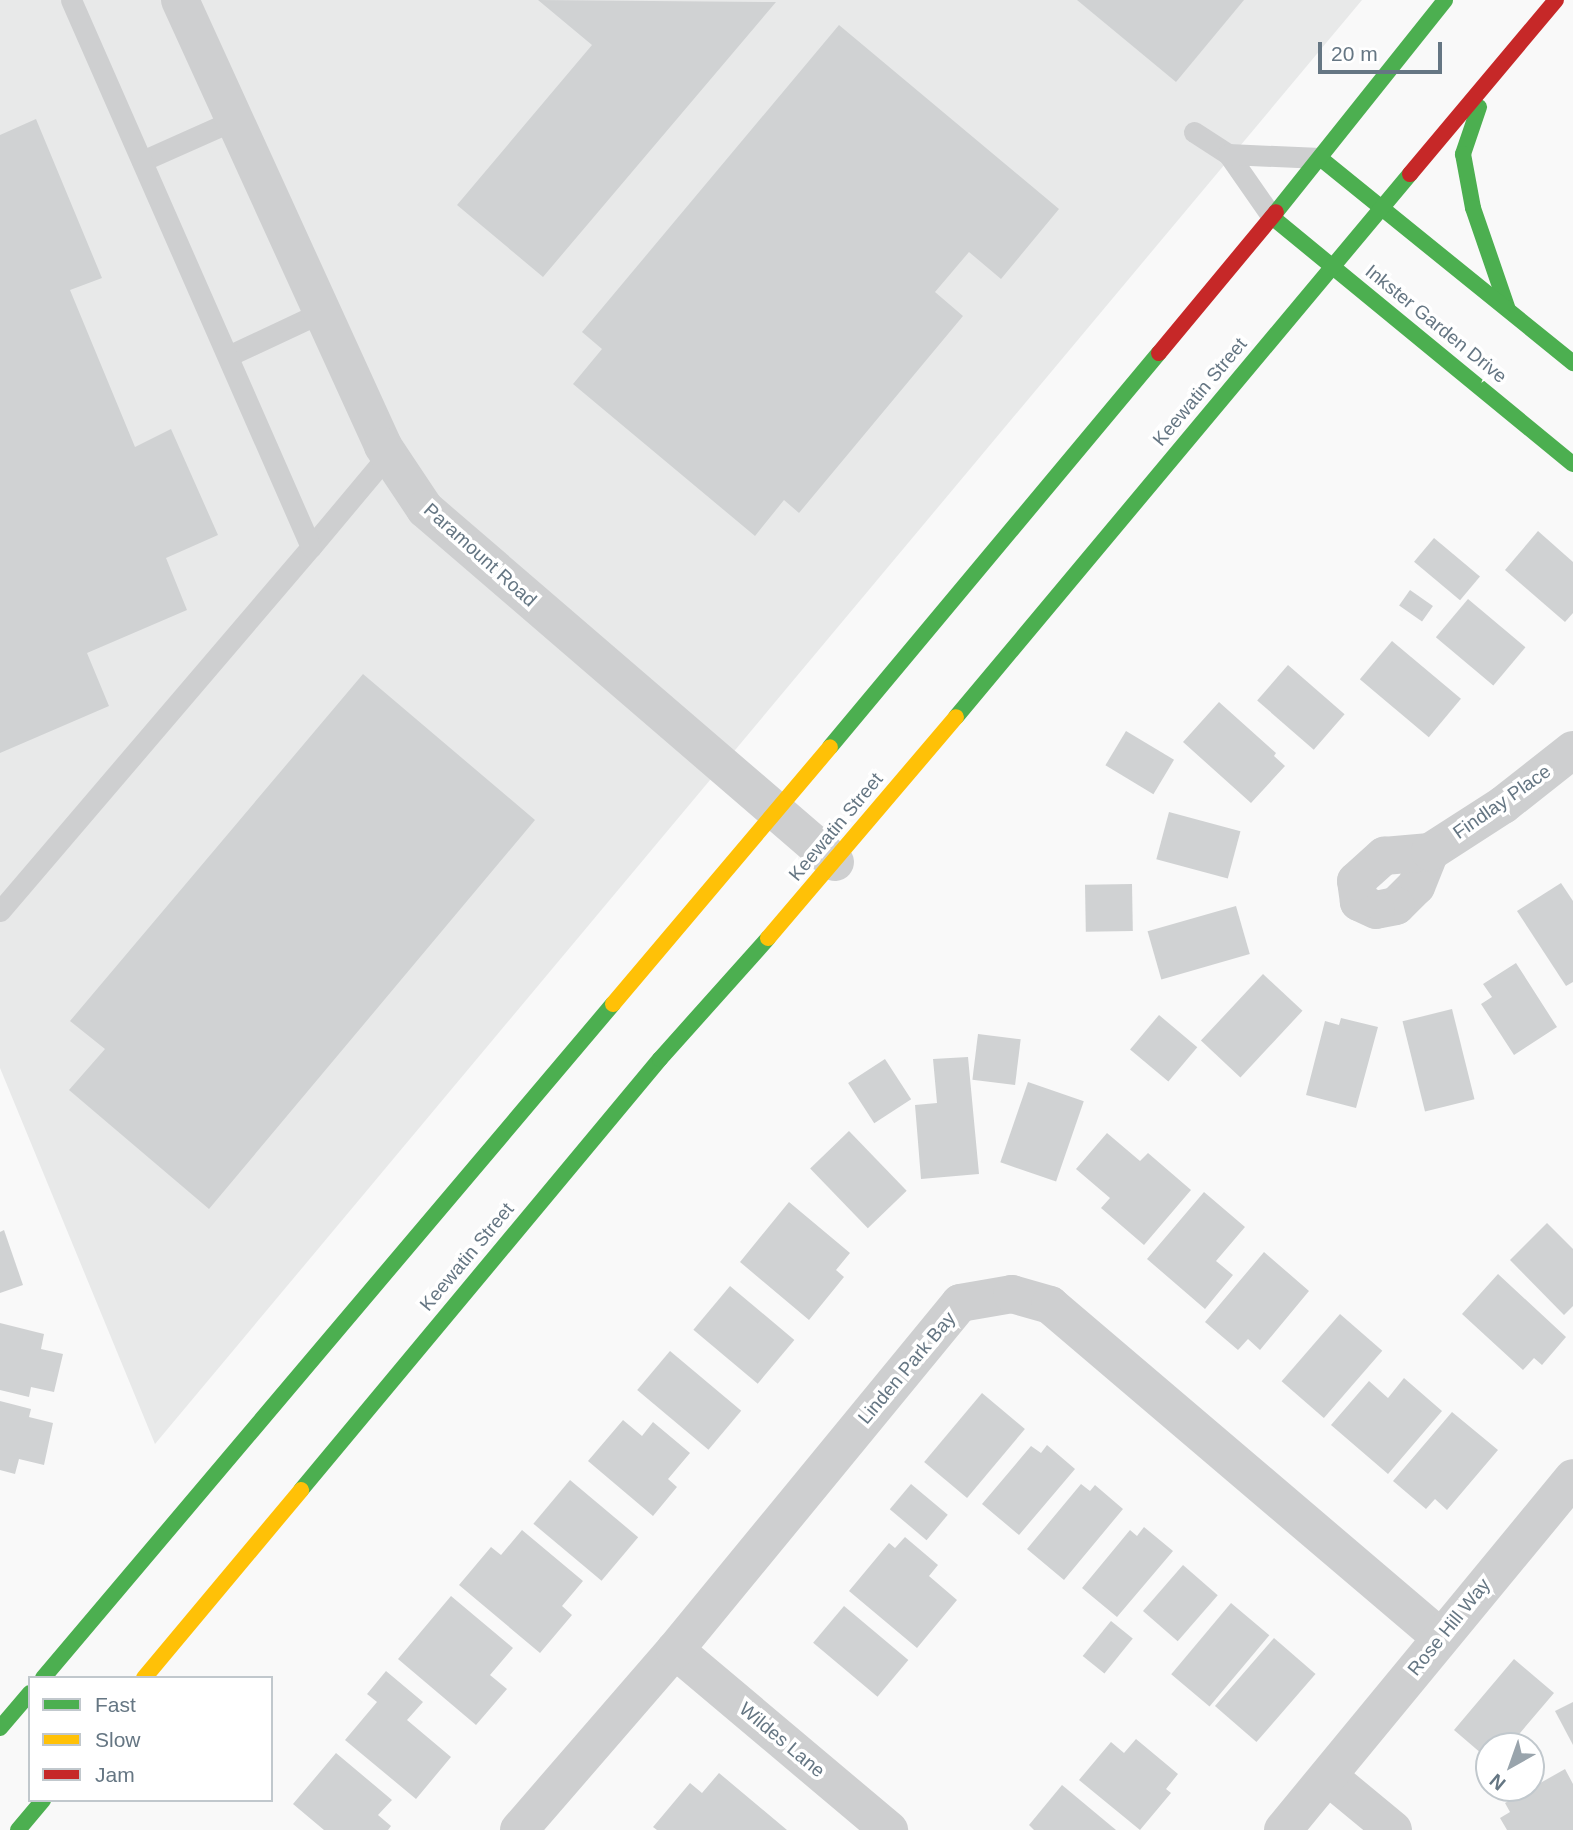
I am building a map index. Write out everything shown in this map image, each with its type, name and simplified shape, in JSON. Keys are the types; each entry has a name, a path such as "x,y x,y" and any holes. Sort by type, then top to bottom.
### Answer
{"street":[{"name":"Paramount Road","path":"180,0 388,455 425,509 835,862"},
{"path":"45,1676 776,812 1272,217 1445,0"},
{"name":"Keewatin Street","path":"146,1676 652,1069 835,862 1556,0"},
{"path":"1486,85 1463,155 1472,208 1508,309"},
{"path":"1320,158 1573,363"},
{"name":"Inkster Garden Drive","path":"1272,217 1573,464"},
{"name":"Findlay Place","path":"1430,852 1503,805 1573,750"},
{"name":"Linden Park Bay","path":"519,1830 675,1650 960,1303 1012,1294 1050,1306 1440,1637"},
{"name":"Rose Hill Way","path":"1283,1830 1573,1478"},
{"name":"Wildes Lane","path":"675,1650 889,1830"},
{"path":"0,1728 28,1695"},
{"path":"1329,1777 1393,1830"},
{"path":"18,1830 41,1802"}],"lane":[{"path":"71,0 311,547"},
{"path":"142,161 234,120"},
{"path":"1194,132 1228,153 1272,217"},
{"path":"1228,153 1320,158"},
{"path":"228,356 322,312"},
{"path":"0,911 388,455"}],"shaded area":[{"path":"0,0 1362,0 155,1444 0,1068"}],"building":[{"path":"538,0 776,2 543,277 457,205 592,45"},
{"path":"1077,0 1244,0 1176,82"},
{"path":"839,25 1059,209 1001,279 969,252 935,292 963,316 799,513 784,500 755,536 573,384 602,349 582,332"},
{"path":"36,119 102,278 70,290 135,447 171,429 218,535 166,558 187,610 87,653 109,706 0,753 0,135"},
{"path":"1538,531 1573,562 1573,613 1565,622 1505,570"},
{"path":"1434,538 1480,577 1460,600 1414,562"},
{"path":"1410,590 1433,606 1422,622 1399,606"},
{"path":"1468,599 1525,647 1493,686 1436,637"},
{"path":"1392,641 1461,699 1429,737 1360,679"},
{"path":"1288,665 1345,714 1314,750 1257,700"},
{"path":"363,674 535,820 209,1209 69,1090 105,1049 70,1021"},
{"path":"1219,702 1276,753 1274,756 1285,766 1251,803 1183,742"},
{"path":"1126,731 1174,760 1153,794 1105,765"},
{"path":"1169,812 1240,831 1228,878 1156,859"},
{"path":"1561,883 1573,901 1573,982 1566,986 1517,911"},
{"path":"1132,884 1133,931 1086,932 1085,885"},
{"path":"1236,906 1250,954 1161,979 1148,931"},
{"path":"1516,963 1557,1027 1514,1055 1481,1004 1492,997 1483,984"},
{"path":"1263,974 1302,1011 1240,1077 1201,1041"},
{"path":"1452,1009 1474,1099 1425,1112 1403,1021"},
{"path":"1159,1015 1197,1047 1168,1082 1130,1049"},
{"path":"1341,1018 1378,1027 1356,1108 1306,1095 1325,1021 1339,1025"},
{"path":"978,1034 1021,1039 1015,1085 972,1080"},
{"path":"968,1057 979,1174 921,1179 915,1105 937,1103 933,1059"},
{"path":"885,1059 911,1099 874,1123 848,1083"},
{"path":"1028,1082 1084,1101 1056,1182 1000,1162"},
{"path":"849,1131 907,1191 868,1228 810,1169"},
{"path":"1107,1133 1140,1161 1148,1153 1191,1190 1144,1245 1101,1208 1110,1198 1076,1169"},
{"path":"1204,1192 1245,1227 1216,1261 1233,1275 1205,1309 1147,1259"},
{"path":"789,1202 850,1253 836,1270 844,1277 809,1320 740,1262"},
{"path":"1547,1223 1573,1249 1573,1306 1564,1315 1510,1260"},
{"path":"4,1230 23,1285 0,1293 0,1232"},
{"path":"1264,1252 1309,1291 1260,1350 1248,1339 1238,1350 1205,1322"},
{"path":"1498,1274 1566,1337 1542,1365 1534,1358 1523,1370 1462,1314"},
{"path":"730,1286 794,1340 758,1384 693,1330"},
{"path":"1340,1314 1382,1351 1324,1418 1282,1381"},
{"path":"0,1323 44,1334 41,1349 63,1354 54,1392 31,1387 29,1397 0,1390"},
{"path":"670,1351 741,1411 708,1450 637,1390"},
{"path":"1404,1378 1442,1411 1388,1474 1331,1425 1369,1381 1388,1398"},
{"path":"982,1393 1025,1429 967,1498 924,1462"},
{"path":"0,1401 31,1409 29,1417 53,1423 44,1465 19,1459 15,1474 0,1470"},
{"path":"1452,1412 1498,1450 1447,1510 1435,1499 1426,1509 1393,1481"},
{"path":"623,1420 642,1436 653,1422 690,1453 668,1479 677,1487 653,1516 588,1461"},
{"path":"1047,1445 1075,1469 1019,1535 982,1504 1031,1446 1041,1453"},
{"path":"570,1480 638,1537 602,1581 533,1524"},
{"path":"911,1484 948,1515 927,1540 890,1509"},
{"path":"1081,1484 1090,1491 1095,1485 1123,1509 1064,1580 1027,1549"},
{"path":"1144,1527 1173,1551 1117,1617 1082,1588 1130,1530 1137,1536"},
{"path":"522,1530 583,1581 562,1606 572,1615 540,1653 459,1585 491,1547 501,1555"},
{"path":"905,1537 938,1565 929,1576 957,1600 917,1648 849,1591 889,1543 895,1548"},
{"path":"1183,1565 1218,1595 1178,1641 1143,1611"},
{"path":"451,1596 513,1648 490,1675 507,1689 476,1725 398,1659"},
{"path":"1231,1603 1269,1635 1210,1706 1171,1674"},
{"path":"844,1606 908,1660 877,1697 813,1643"},
{"path":"1111,1621 1133,1639 1104,1674 1083,1656"},
{"path":"1274,1638 1316,1674 1256,1742 1215,1706"},
{"path":"1514,1659 1554,1693 1521,1732 1475,1732 1475,1748 1454,1730"},
{"path":"386,1671 423,1702 407,1720 451,1757 416,1799 345,1740 377,1702 367,1694"},
{"path":"1573,1702 1573,1745 1555,1711"},
{"path":"1136,1739 1178,1774 1166,1789 1171,1793 1140,1830 1079,1780 1111,1742 1124,1753"},
{"path":"336,1753 392,1800 378,1815 391,1826 388,1830 324,1830 293,1804"},
{"path":"1565,1769 1573,1784 1573,1830 1507,1830 1500,1818 1510,1812 1505,1803 1545,1802 1545,1780"},
{"path":"719,1773 787,1830 657,1830 653,1827 690,1783 702,1793"},
{"path":"1062,1785 1116,1830 1034,1830 1029,1825"}],"traffic: fast":[{"path":"1276,212 1445,0"},
{"path":"1479,107 1463,154 1473,208 1507,307"},
{"path":"1320,158 1573,363"},
{"path":"956,717 1410,174"},
{"path":"1272,217 1573,464"},
{"path":"830,747 1159,353"},
{"path":"301,1490 660,1059 768,938"},
{"path":"45,1676 613,1004"},
{"path":"0,1728 28,1695"},
{"path":"18,1830 41,1802"}],"traffic: slow":[{"path":"768,938 956,717"},
{"path":"613,1004 830,747"},
{"path":"146,1676 301,1490"}],"traffic: jam":[{"path":"1410,174 1556,0"},
{"path":"1159,353 1276,212"}]}
